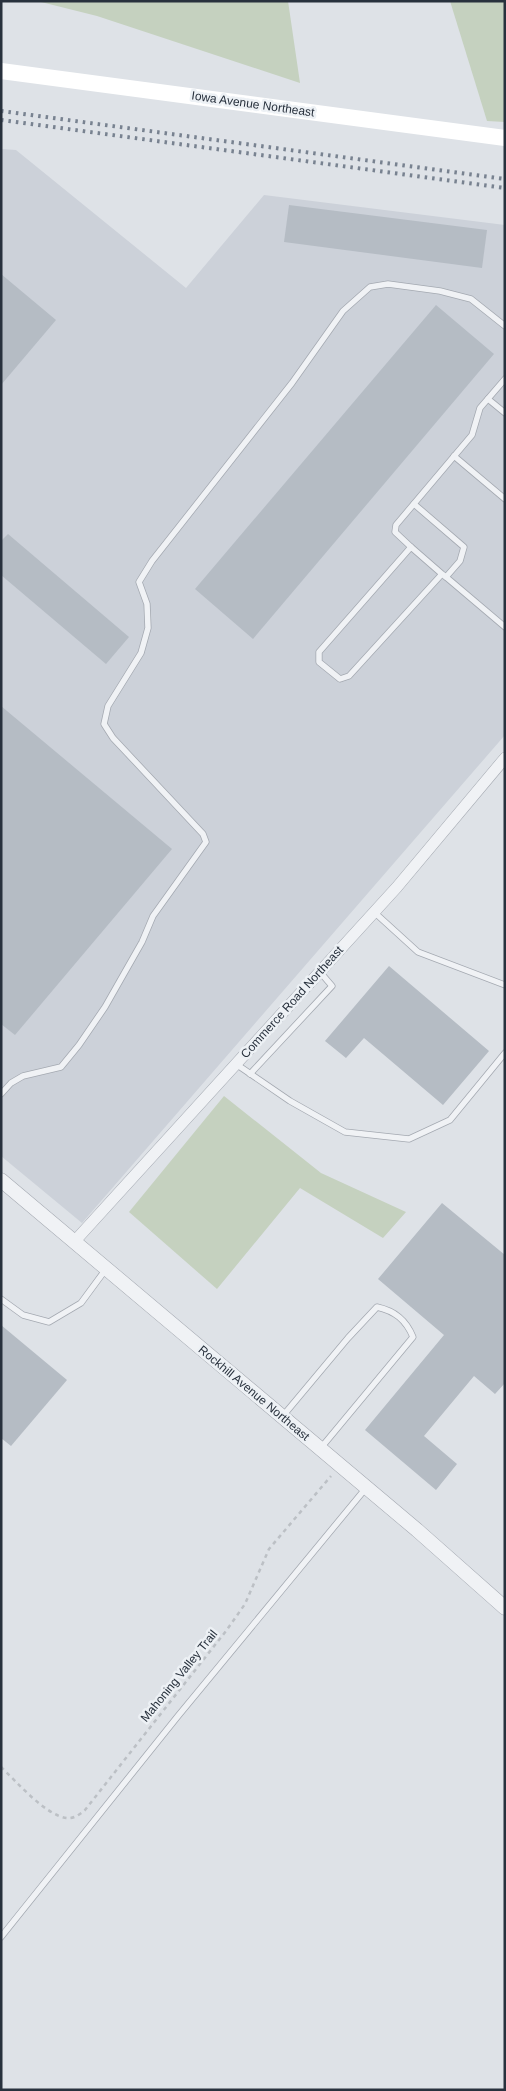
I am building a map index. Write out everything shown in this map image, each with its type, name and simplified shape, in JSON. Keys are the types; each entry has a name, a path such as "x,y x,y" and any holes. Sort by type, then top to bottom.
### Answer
{"main road":[{"name":"Iowa Avenue Northeast","path":"1,71 505,138"}],"street":[{"name":"Commerce Road Northeast","path":"74,1242 374,912 505,758"},
{"name":"Rockhill Avenue Northeast","path":"1,1180 483,1587 505,1608"}],"lane":[{"path":"1,1094 11,1083 23,1076 60,1067 79,1045 105,1007 142,942 153,916 206,842 203,834 113,738 104,724 108,706 141,653 148,628 147,604 138,582 152,561 292,383 343,311 370,287 388,284 440,291 471,299 505,326"},
{"path":"505,379 480,408 472,435 396,525 395,532 505,627"},
{"path":"488,399 505,413"},
{"path":"454,456 505,499"},
{"path":"411,547 319,652 319,662 340,679 349,676 460,561 464,547 414,504"},
{"path":"374,912 418,952 505,985"},
{"path":"250,1074 332,986 320,972"},
{"path":"236,1064 290,1101 345,1132 409,1138 450,1120 505,1053"},
{"path":"1,1299 23,1315 49,1322 80,1303 106,1269"},
{"path":"282,1417 348,1338 377,1307 390,1310 408,1325 412,1338 320,1449"},
{"path":"1,1937 190,1701 366,1488"}],"path":[{"name":"Mahoning Valley Trail","path":"1,1767 44,1806 58,1816 69,1818 78,1816 85,1810 246,1604 262,1562 274,1541 340,1466"}],"shaded area":[{"path":"1,149 16,150 186,288 264,195 505,225 505,735 82,1223 1,1156"}],"green space":[{"path":"37,1 288,1 300,83 97,16"},
{"path":"450,1 505,1 505,122 487,121"},
{"path":"224,1096 321,1173 406,1212 383,1238 300,1188 217,1289 129,1212"}],"building":[{"path":"289,205 487,230 482,268 284,242"},
{"path":"1,274 56,320 1,385"},
{"path":"436,305 494,354 253,639 195,589"},
{"path":"8,534 129,637 106,664 1,575 1,541"},
{"path":"1,706 172,849 15,1035 1,1024"},
{"path":"389,966 489,1051 443,1105 364,1038 346,1058 325,1041"},
{"path":"442,1203 505,1255 505,1383 495,1394 474,1376 424,1436 457,1464 436,1490 365,1430 444,1335 378,1279"},
{"path":"1,1325 67,1380 11,1446 1,1438"}],"railway":[{"path":"1,111 505,179"},
{"path":"1,120 505,188"}]}
